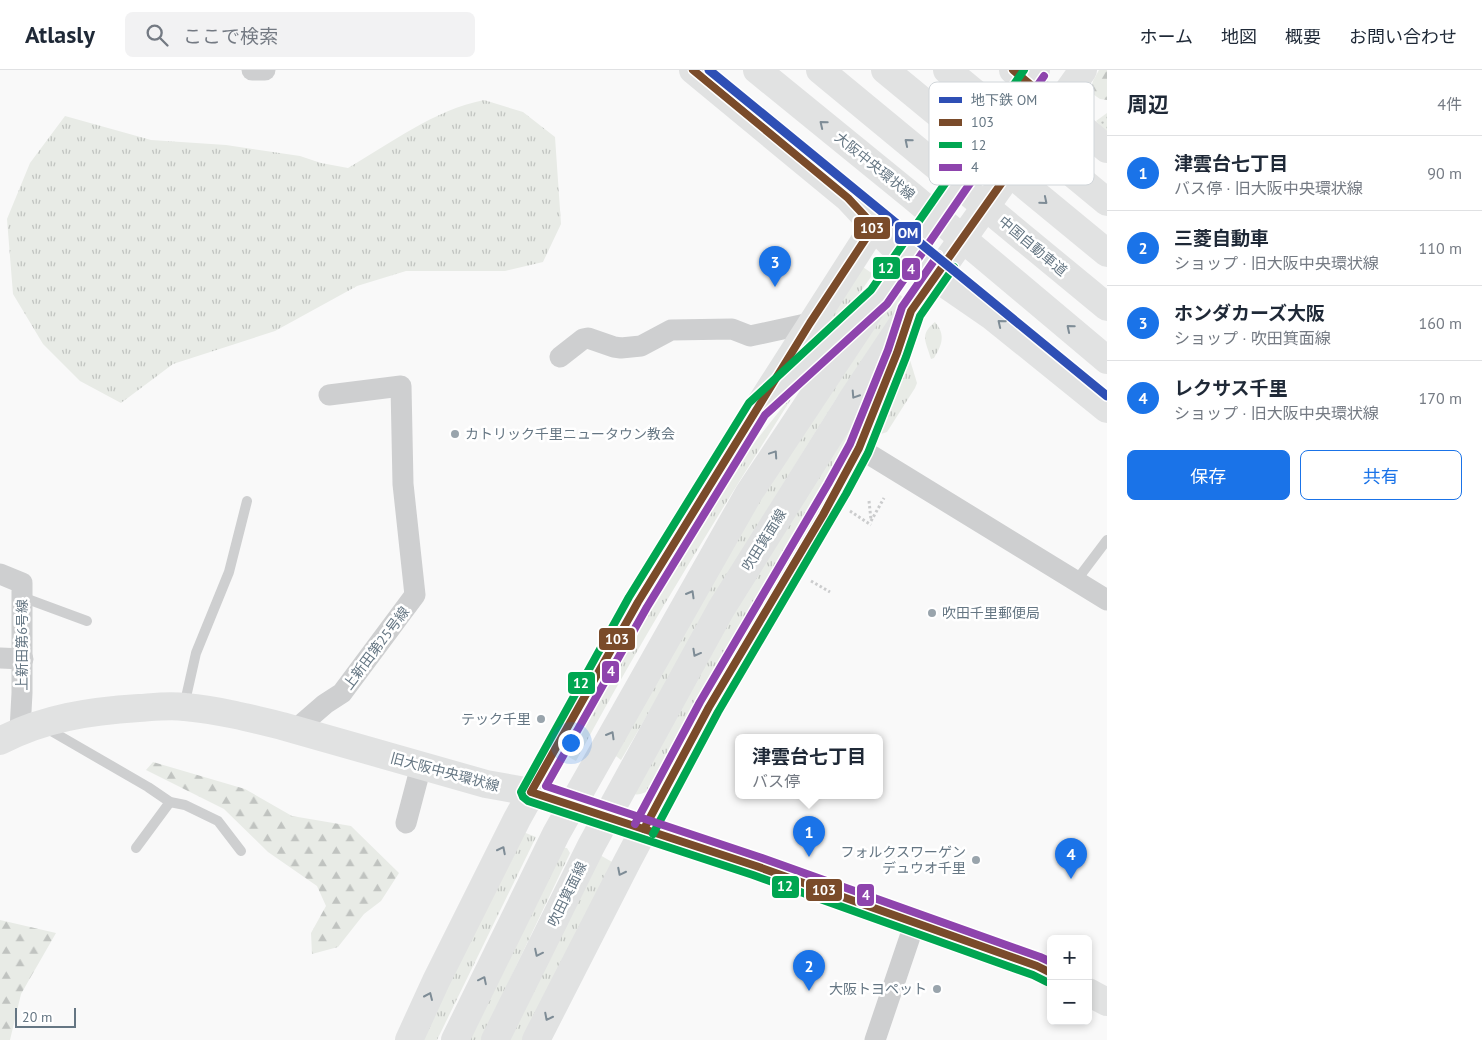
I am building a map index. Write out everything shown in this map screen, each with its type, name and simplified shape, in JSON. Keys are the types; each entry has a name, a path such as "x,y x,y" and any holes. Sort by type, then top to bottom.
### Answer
{"main road":[{"path":"693,70 848,198 890,243 914,246 942,268 994,317 1107,410"},
{"name":"大阪中央環状線","path":"757,70 1107,360"},
{"name":"中国自動車道","path":"820,70 929,160"},
{"path":"885,70 929,106"},
{"path":"947,70 962,82"},
{"name":"吹田箕面線","path":"1074,82 1083,70"},
{"path":"1094,141 1107,149"},
{"path":"455,1040 556,834 749,493 954,185"},
{"name":"中国自動車道","path":"959,185 1107,308"},
{"name":"吹田箕面線","path":"495,1040 591,846 721,610 853,398 911,311 1000,185"},
{"path":"1025,185 1107,253"},
{"path":"1086,185 1107,202"},
{"path":"409,1040 436,981 532,792 638,602 810,323 874,226"},
{"path":"757,409 879,297"},
{"path":"536,1040 709,707 823,515 859,448 911,311"},
{"name":"旧大阪中央環状線","path":"20,732 106,710 168,706 218,712 295,730 486,784 532,792 756,866 1037,966 1047,972"},
{"path":"1092,994 1107,1002"}],"street":[{"path":"252,70 266,70"},
{"path":"560,357 583,339 588,338 621,348 641,346 672,330 732,329 750,336 810,323"},
{"name":"上新田第25号線","path":"295,730 325,704 342,693 415,595 403,484 401,386 329,395"},
{"path":"859,448 1107,600"},
{"name":"上新田第6号線","path":"0,574 22,583 23,659 20,732"},
{"path":"0,658 23,659"},
{"path":"406,823 421,766"},
{"path":"874,1040 915,922"}],"lane":[{"path":"184,707 196,653 229,572 247,501"},
{"path":"1076,581 1107,540"},
{"path":"22,597 87,621"},
{"path":"20,732 148,787 170,802 185,805 218,821 241,851"},
{"path":"136,848 170,802"}],"path":[{"path":"845,508 871,525 871,521 884,498"},
{"path":"869,500 871,521"},
{"path":"805,577 830,592"}],"green space":[{"path":"1099,70 1107,70 1107,100 1100,99 1094,95 1093,81"},
{"path":"484,100 523,112 555,137 561,224 543,262 505,271 406,271 357,286 275,331 173,364 121,403 80,381 43,344 13,294 7,219 30,163 65,116 151,140 226,145 300,156 321,163 348,168 430,119 448,111"},
{"path":"1107,113 1107,134 1096,121"},
{"path":"860,265 873,274 852,304 825,332 819,334"},
{"path":"899,294 905,299 836,399 770,505 621,760 612,753 766,486 854,355"},
{"path":"935,322 941,331 942,340 937,353 931,359 925,335"},
{"path":"910,360 917,383 915,388 887,432 878,435 904,364"},
{"path":"800,385 629,665 576,761 565,755 636,629 736,466"},
{"path":"858,413 833,471 654,788 641,794 633,794 735,611"},
{"path":"153,762 245,789 292,816 351,826 399,873 381,901 364,914 338,947 312,954 311,933 326,906 317,886 268,852 224,809 146,770"},
{"path":"523,832 536,837 437,1040 422,1040"},
{"path":"559,847 567,848 570,853 481,1040 466,1040"},
{"path":"600,855 612,862 526,1040 508,1040"},
{"path":"0,920 56,933 21,994 10,1040 0,1040"}],"metro line":[{"name":"OM","path":"709,70 1107,396"}],"transit line":[{"name":"103","path":"693,70 848,198 874,226 810,323 638,602 531,792 756,866 1047,971"},
{"name":"103","path":"1013,70 1027,82"},
{"name":"12","path":"1016,82 1024,70"},
{"name":"4","path":"1040,82 1044,76"},
{"name":"12","path":"944,185 871,290 749,403 629,597 521,792 528,801 753,875 1033,975 1047,982"},
{"name":"4","path":"969,185 887,304 765,415 647,607 546,786 759,857 1047,960"},
{"name":"103","path":"644,829 709,707 823,515 859,448 897,353 911,311 1000,185"},
{"name":"4","path":"635,824 700,702 850,444 888,350 902,307 938,255"},
{"name":"12","path":"653,834 718,712 846,494 868,453 920,316 954,267"}],"place":[{"name":"ホンダカーズ大阪","path":"775,287"},
{"name":"カトリック千里ニュータウン教会","path":"455,434"},
{"name":"吹田千里郵便局","path":"932,613"},
{"name":"テック千里","path":"541,719"},
{"name":"津雲台七丁目","path":"809,857"},
{"name":"フォルクスワーゲン デュウオ千里","path":"976,860"},
{"name":"レクサス千里","path":"1071,879"},
{"name":"大阪トヨペット","path":"937,989"},
{"name":"三菱自動車","path":"809,991"}]}
